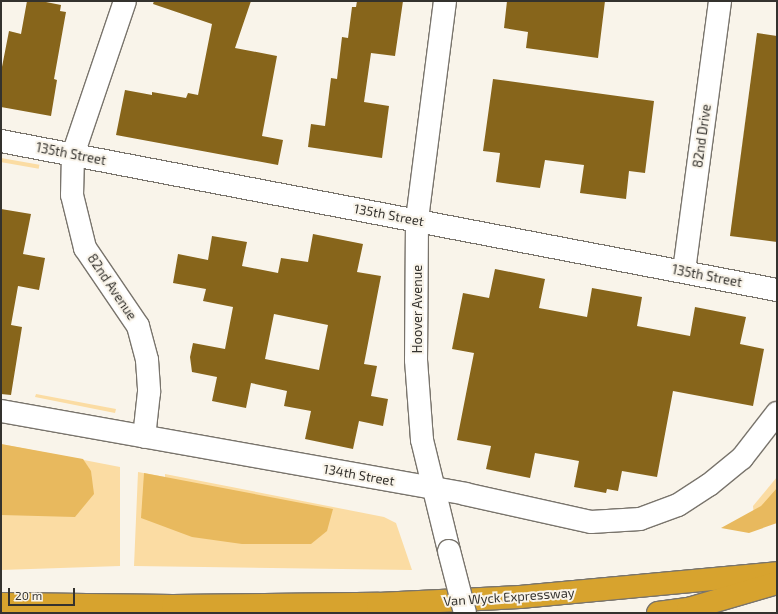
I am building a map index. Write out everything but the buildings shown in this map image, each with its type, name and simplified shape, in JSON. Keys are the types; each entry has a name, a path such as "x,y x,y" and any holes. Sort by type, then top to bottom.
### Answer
{"highway":[{"name":"Van Wyck Expressway","path":"1,604 227,606 386,604 520,597 777,573"},
{"path":"658,613 688,609 777,583"}],"street":[{"name":"82nd Avenue","path":"125,1 73,155 72,195 86,248 138,326 147,360 149,392 144,437"},
{"name":"Hoover Avenue","path":"445,1 417,220 416,360 422,440 465,613"},
{"name":"82nd Drive","path":"684,271 720,1"},
{"name":"135th Street","path":"1,141 777,290"},
{"name":"134th Street","path":"1,411 465,494 591,522 640,519 678,505 709,485 742,458 777,413"}],"shaded area":[{"path":"1,158 39,165 39,169 1,162"},
{"path":"36,394 116,409 115,413 35,397"},
{"path":"1,444 120,467 120,566 1,570"},
{"path":"1,444 83,459 91,471 94,494 75,517 1,515"},
{"path":"138,472 165,477 165,474 384,517 396,523 412,570 134,566"},
{"path":"144,473 333,509 327,531 311,544 242,544 192,537 141,518"},
{"path":"777,477 777,522 755,528 753,506"},
{"path":"777,488 777,523 749,533 721,528 761,506"}]}
